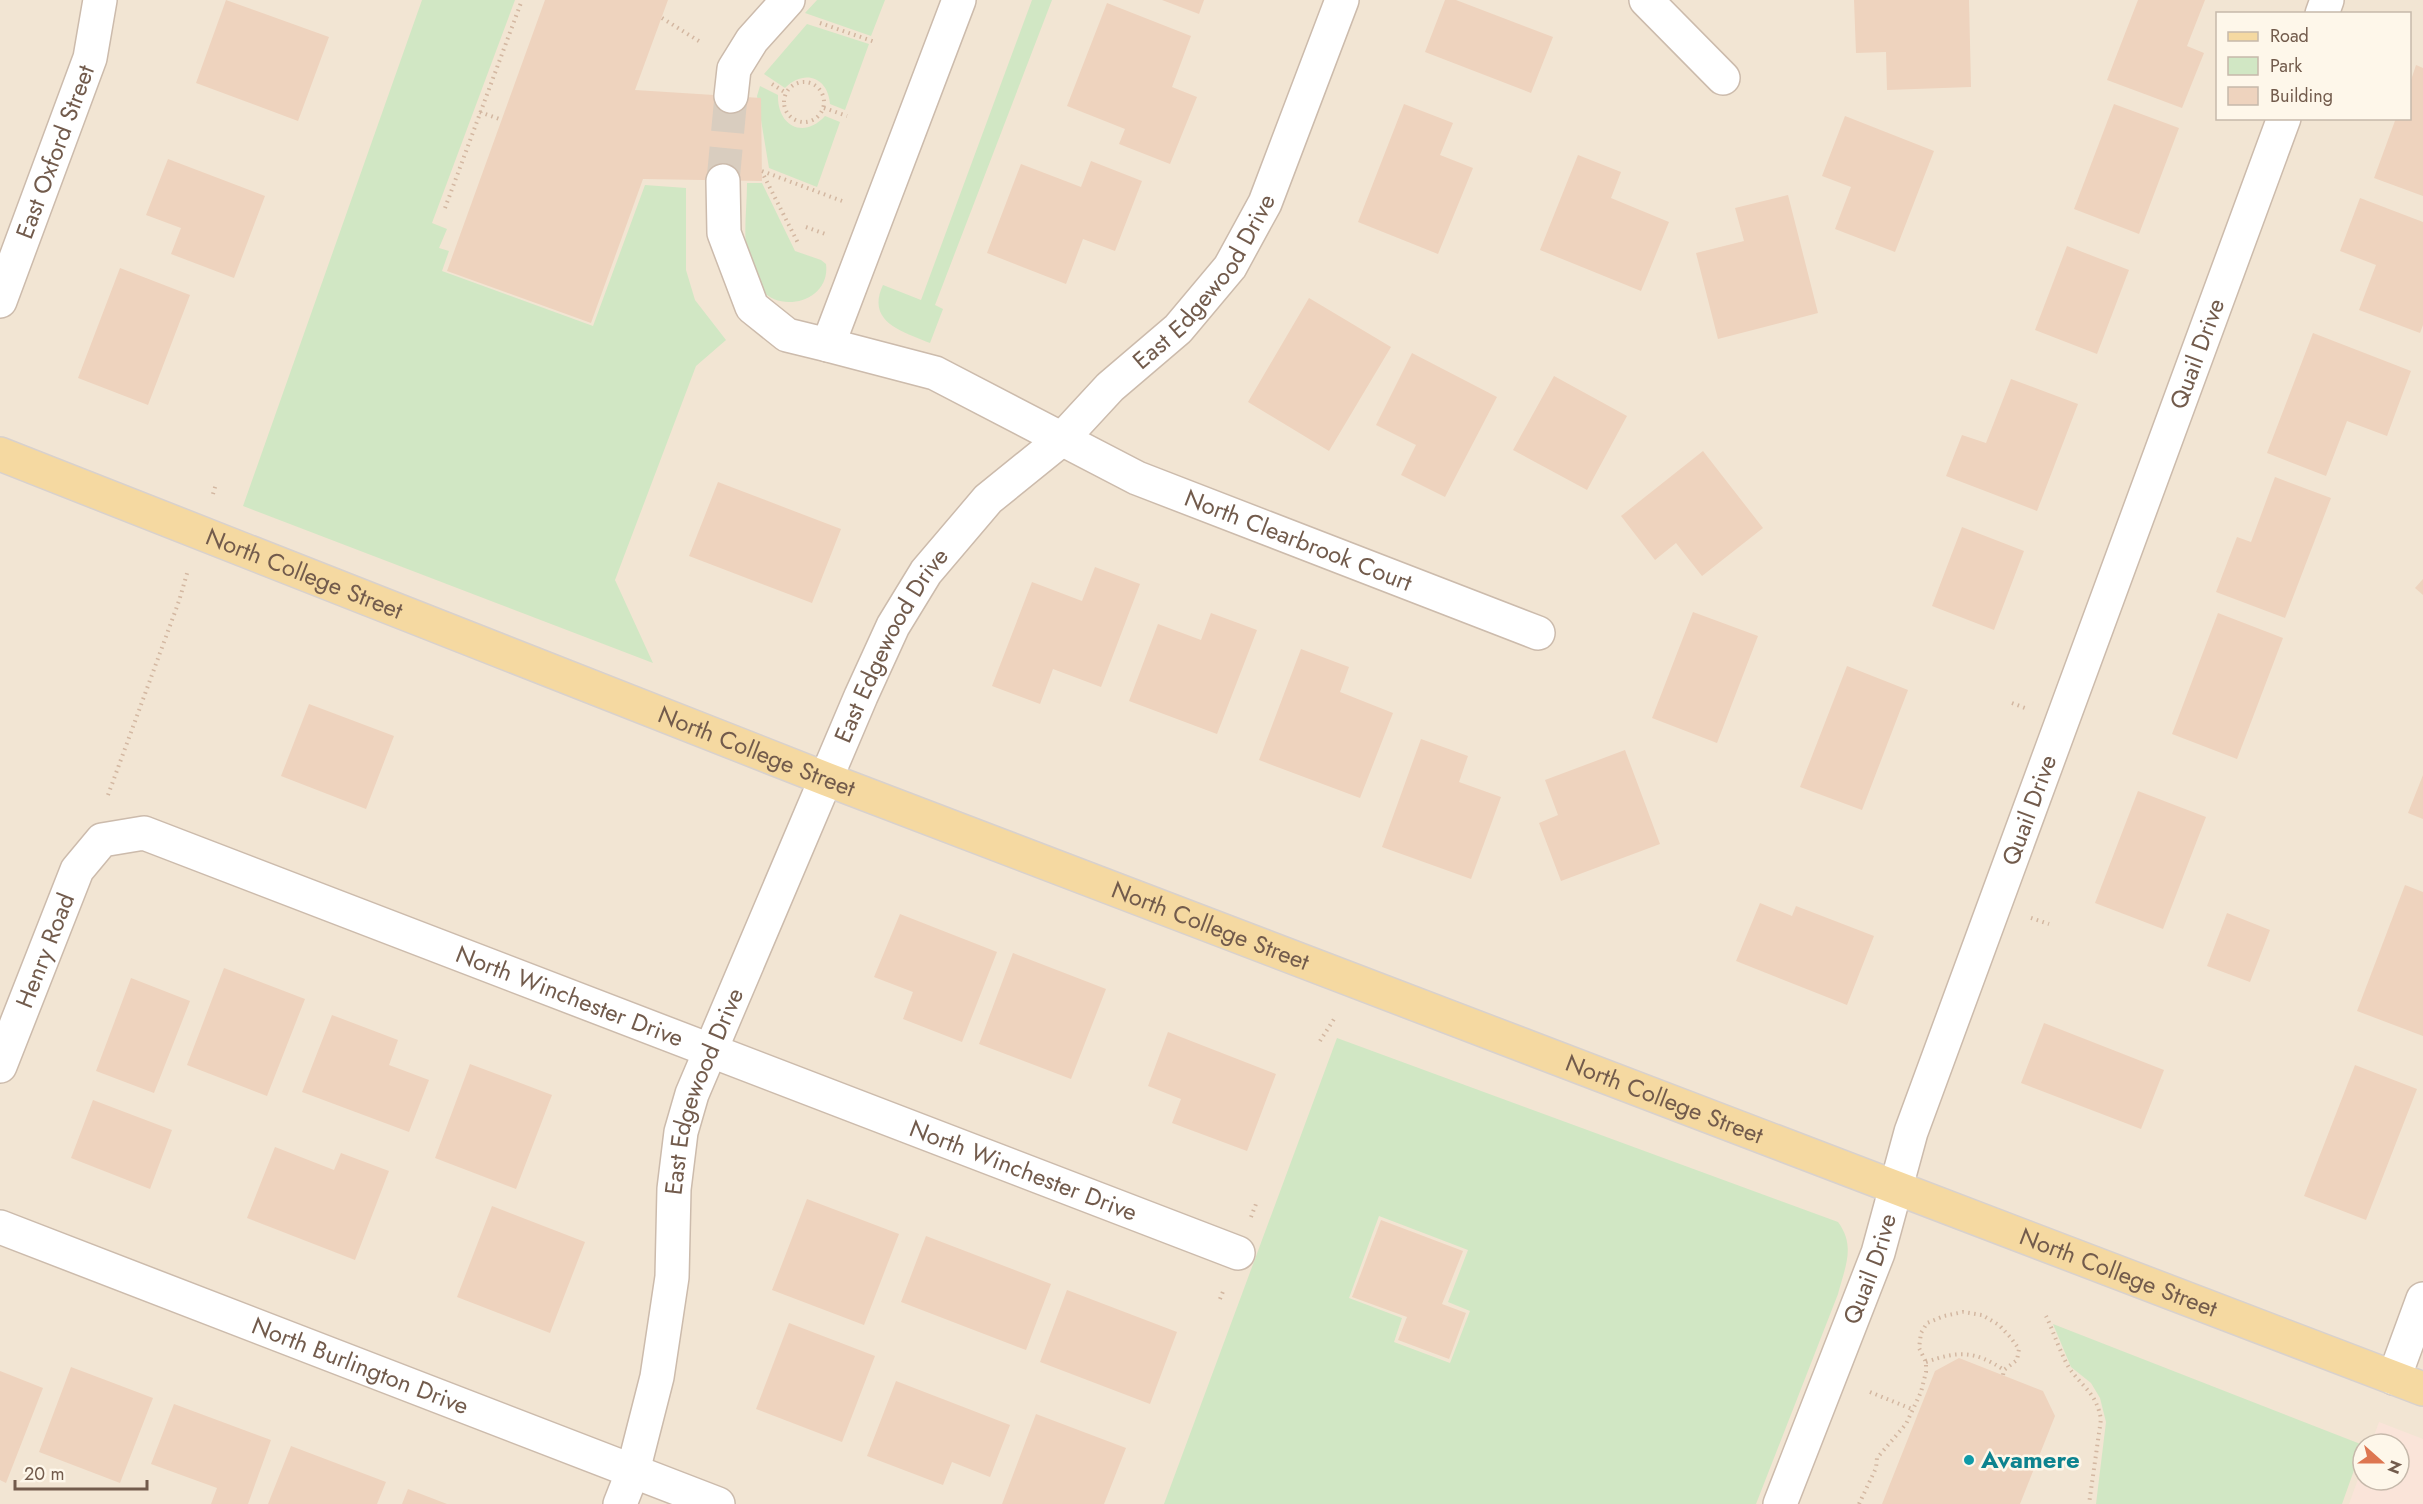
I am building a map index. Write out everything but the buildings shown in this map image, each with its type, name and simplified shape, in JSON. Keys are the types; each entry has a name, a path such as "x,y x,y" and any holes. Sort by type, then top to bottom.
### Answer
{"main road":[{"name":"North College Street","path":"0,454 826,779 2408,1383"}],"street":[{"name":"East Oxford Street","path":"0,301 90,58 99,0"},
{"path":"731,96 734,69 752,40 788,0"},
{"path":"828,345 959,0"},
{"name":"East Edgewood Drive","path":"620,1504 633,1471 657,1377 672,1277 674,1189 681,1132 692,1094 893,626 926,572 988,499 1062,440 1110,387 1178,329 1230,267 1264,203 1342,0"},
{"path":"1646,0 1723,78"},
{"name":"Quail Drive","path":"1780,1504 1878,1253 1914,1121 2283,120"},
{"name":"North Clearbrook Court","path":"723,181 724,233 752,307 787,335 935,373 1137,477 1538,633"},
{"name":"North Winchester Drive","path":"102,840 144,833 1238,1253"},
{"name":"Henry Road","path":"0,1066 77,870 102,840"},
{"name":"North Burlington Drive","path":"0,1227 718,1504"},
{"path":"2408,1383 2423,1299"}],"path":[{"path":"445,208 522,0"},
{"path":"662,18 708,47"},
{"path":"815,21 875,42"},
{"path":"809,82 820,89 824,95 824,108 817,119 803,123 787,113 784,100 790,87 796,83 809,82"},
{"path":"824,108 847,116"},
{"path":"480,112 502,120"},
{"path":"799,245 761,170 819,192"},
{"path":"108,795 179,601"},
{"path":"1859,1504 1876,1468 1877,1458 1906,1424 1914,1410 1926,1372 1926,1362 1919,1348 1921,1333 1927,1323 1963,1312 1982,1315 1999,1325 2019,1349 2017,1360 2003,1372 1991,1361 1972,1355 1952,1353 1926,1362"},
{"path":"2046,1316 2071,1371 2082,1381 2099,1408 2101,1419 2089,1504"},
{"path":"1870,1392 1914,1410"}],"shaded area":[{"path":"0,0 2423,0 2423,1504 0,1504"},
{"path":"2379,1422 2405,1432 2375,1432"},
{"path":"2411,1434 2423,1439 2423,1504 2349,1504 2353,1492 2411,1492"}],"green space":[{"path":"422,0 515,0 432,223 447,229 439,248 449,251 442,271 593,326 645,185 686,188 686,270 695,300 726,340 696,366 615,580 653,663 243,506"},
{"path":"817,0 885,0 871,36 805,13"},
{"path":"1032,0 1052,0 935,305 943,309 930,343 890,324 879,309 879,298 883,285 921,300"},
{"path":"807,24 869,44 845,110 830,104 825,87 814,79 800,79 785,88 764,74"},
{"path":"760,86 778,95 782,114 793,126 808,127 825,116 840,122 817,187 769,168 757,96"},
{"path":"747,183 762,183 795,251 826,264 825,277 820,287 812,295 791,302 779,301 768,296 760,288 746,248"},
{"path":"1337,1038 1838,1222 1847,1240 1846,1266 1838,1294 1756,1504 1164,1504","holes":["1379,1216 1468,1250 1448,1302 1470,1311 1450,1363 1394,1342 1402,1318 1349,1298"]},
{"path":"2053,1324 2351,1440 2351,1479 2342,1504 2096,1504 2106,1422 2100,1398 2091,1383 2071,1367"}],"tunnel":[{"path":"723,181 731,96"}],"place":[{"name":"Avamere","path":"1969,1460"}]}
